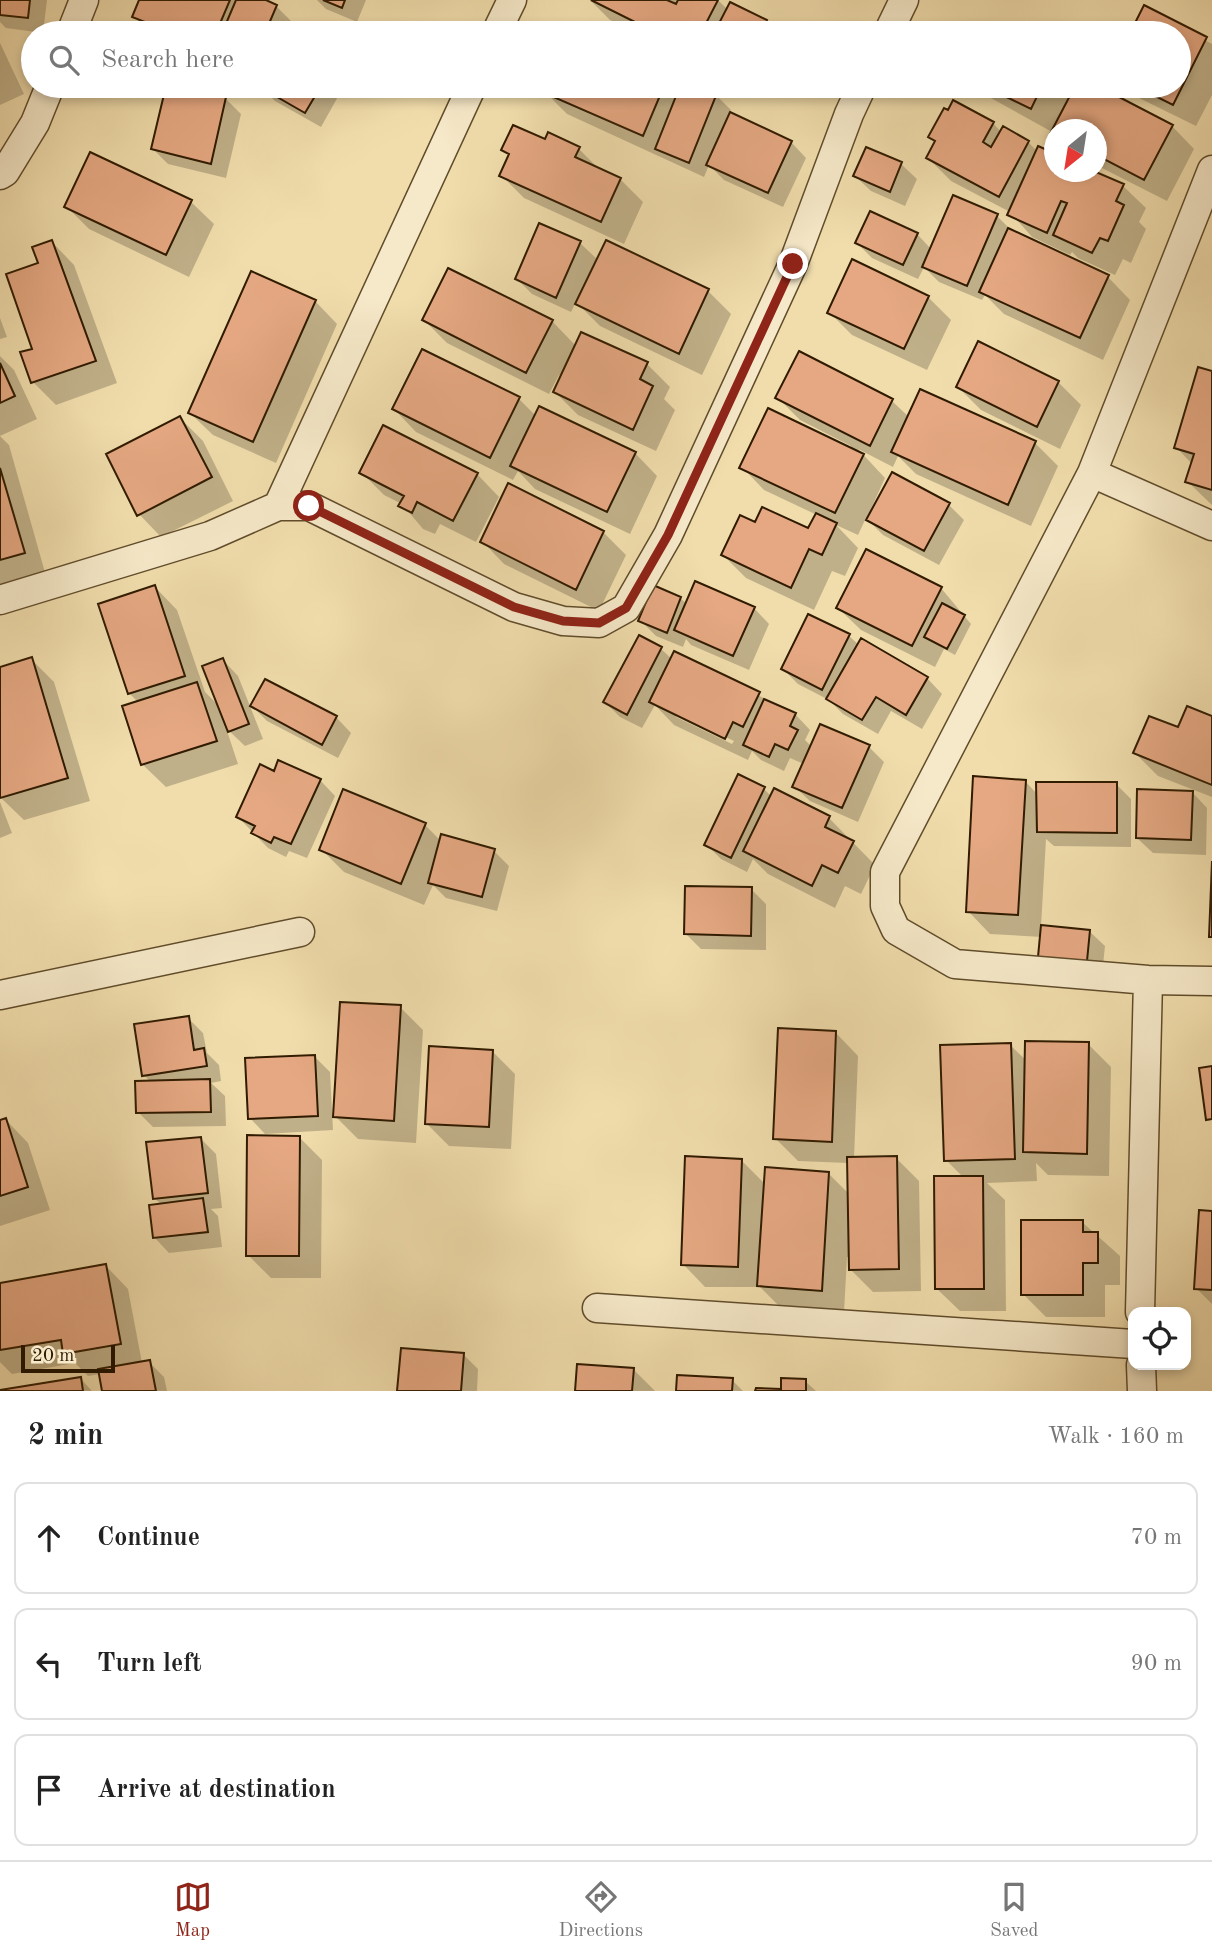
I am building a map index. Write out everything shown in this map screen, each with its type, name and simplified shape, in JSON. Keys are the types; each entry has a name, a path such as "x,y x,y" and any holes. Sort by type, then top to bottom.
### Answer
{"street":[{"path":"76,21 84,0"},
{"path":"502,21 512,0"},
{"path":"894,21 904,0"},
{"path":"0,175 5,172 35,123 45,98"},
{"path":"278,506 466,98"},
{"path":"0,600 210,536 278,506 309,506 527,611 563,621 599,623 626,608 668,535 787,277 857,98"},
{"path":"1212,170 1092,472 885,872 885,906 896,930 955,964 1148,980 1212,981"},
{"path":"1092,472 1212,526"},
{"path":"0,995 300,932"},
{"path":"1140,1307 1148,980"},
{"path":"597,1308 1128,1344"},
{"path":"1141,1370 1142,1391"}],"building":[{"path":"0,0 30,0 28,18 0,15"},
{"path":"139,0 230,0 221,21 142,21 132,17"},
{"path":"236,0 266,0 277,5 270,21 227,21"},
{"path":"323,0 345,0 342,8"},
{"path":"591,0 667,0 676,4 678,0 718,0 707,21 633,21"},
{"path":"730,2 767,20 767,21 720,21"},
{"path":"1144,5 1176,21 1136,21"},
{"path":"1191,29 1207,37 1191,69"},
{"path":"163,98 226,98 211,164 151,149"},
{"path":"279,98 314,98 305,113"},
{"path":"556,98 659,98 643,136"},
{"path":"675,98 715,98 689,163 655,149"},
{"path":"1009,98 1036,98 1031,109"},
{"path":"1069,98 1121,98 1173,125 1144,180 1107,161 1107,119 1058,119"},
{"path":"1159,98 1176,98 1173,105"},
{"path":"953,100 994,122 983,142 991,147 1003,126 1029,141 999,197 926,158 935,141 928,137 944,108 948,110"},
{"path":"730,112 792,141 768,193 706,165"},
{"path":"513,125 545,139 548,132 580,147 575,157 621,178 601,222 499,176 509,154 501,150"},
{"path":"1038,146 1044,149 1044,182 1107,182 1107,177 1124,184 1116,201 1124,205 1108,241 1100,238 1092,253 1053,235 1067,203 1061,201 1047,233 1007,215"},
{"path":"866,147 902,162 890,192 853,176"},
{"path":"90,152 192,200 166,255 64,207"},
{"path":"953,195 998,214 967,286 922,267"},
{"path":"870,211 918,233 903,265 855,243"},
{"path":"539,223 581,241 556,298 515,279"},
{"path":"1008,228 1109,275 1080,338 979,292"},
{"path":"52,240 96,361 31,383 20,352 32,349 6,274 38,263 32,247"},
{"path":"606,240 709,289 679,354 575,304"},
{"path":"852,259 929,296 904,349 827,313"},
{"path":"448,268 553,320 526,373 422,320"},
{"path":"251,271 316,300 253,442 188,413"},
{"path":"581,332 648,362 640,379 653,386 633,430 553,392"},
{"path":"978,341 1059,381 1037,427 956,387"},
{"path":"422,349 520,397 490,458 392,409"},
{"path":"799,351 893,399 870,446 775,398"},
{"path":"0,363 15,396 0,403"},
{"path":"1198,367 1212,371 1212,490 1185,482 1194,454 1174,448"},
{"path":"920,389 1036,441 1008,505 891,452"},
{"path":"539,406 636,452 607,512 510,466"},
{"path":"768,408 864,454 835,513 739,468"},
{"path":"180,416 212,477 137,516 106,454"},
{"path":"383,425 478,473 453,521 417,502 412,513 398,506 404,496 359,473"},
{"path":"0,468 25,553 0,560"},
{"path":"892,472 950,503 924,551 866,520"},
{"path":"508,483 604,531 576,590 480,542"},
{"path":"762,507 808,528 816,513 837,523 822,555 809,549 791,588 721,555 740,515 755,522"},
{"path":"866,549 942,587 912,646 836,608"},
{"path":"695,581 755,607 733,656 674,630"},
{"path":"155,585 185,676 128,694 98,604"},
{"path":"653,585 681,597 667,633 638,621"},
{"path":"942,603 965,615 947,649 924,637"},
{"path":"808,614 850,634 822,690 781,669"},
{"path":"639,635 662,647 627,715 603,702"},
{"path":"861,638 928,677 906,715 876,697 862,720 826,699"},
{"path":"674,651 760,692 743,727 733,722 725,739 649,702"},
{"path":"32,657 68,778 0,798 0,667"},
{"path":"223,658 249,724 228,732 202,666"},
{"path":"265,679 337,716 322,745 250,706"},
{"path":"197,682 217,741 141,765 122,706"},
{"path":"764,699 796,713 790,726 798,730 788,750 775,744 769,757 743,745"},
{"path":"1187,706 1212,716 1212,785 1133,753 1149,716 1178,727"},
{"path":"820,724 870,745 842,808 792,787"},
{"path":"278,760 321,779 291,844 274,837 271,843 251,833 255,826 236,817 260,764 274,771"},
{"path":"738,774 765,787 731,858 704,845"},
{"path":"973,776 1026,780 1018,915 966,912"},
{"path":"1036,782 1117,782 1117,833 1037,832"},
{"path":"774,788 830,816 825,827 854,841 838,873 822,865 812,886 743,851"},
{"path":"343,789 426,823 401,884 319,850"},
{"path":"1137,789 1193,791 1191,840 1136,838"},
{"path":"441,834 495,849 482,897 428,883"},
{"path":"1212,861 1212,937 1209,937"},
{"path":"685,886 752,887 751,936 684,934"},
{"path":"1041,925 1090,930 1087,961 1038,957"},
{"path":"340,1002 401,1005 394,1121 333,1117"},
{"path":"189,1016 194,1050 204,1048 207,1066 142,1076 134,1024"},
{"path":"778,1028 836,1031 832,1142 773,1139"},
{"path":"1025,1041 1089,1042 1087,1154 1023,1152"},
{"path":"1011,1043 1015,1159 944,1161 940,1045"},
{"path":"429,1046 493,1050 489,1127 425,1124"},
{"path":"315,1055 318,1116 248,1119 245,1058"},
{"path":"1212,1066 1212,1119 1206,1120 1199,1068"},
{"path":"210,1079 211,1112 136,1113 135,1081"},
{"path":"6,1118 28,1187 0,1196 0,1120"},
{"path":"247,1135 300,1136 299,1256 246,1256"},
{"path":"201,1137 208,1193 153,1199 146,1142"},
{"path":"685,1156 742,1159 738,1267 681,1265"},
{"path":"897,1156 899,1269 849,1270 847,1157"},
{"path":"765,1167 829,1172 822,1291 757,1286"},
{"path":"934,1176 983,1176 984,1289 935,1289"},
{"path":"203,1198 208,1232 153,1238 149,1205"},
{"path":"1199,1210 1212,1211 1212,1290 1194,1289"},
{"path":"1021,1220 1083,1220 1083,1232 1098,1232 1098,1263 1083,1263 1083,1295 1021,1295"},
{"path":"106,1264 121,1344 63,1354 61,1340 0,1350 0,1283"},
{"path":"401,1348 464,1353 461,1391 397,1391"},
{"path":"150,1360 156,1391 102,1391 98,1369"},
{"path":"577,1364 634,1368 632,1391 575,1391"},
{"path":"677,1375 733,1378 732,1391 676,1391"},
{"path":"81,1377 83,1391 0,1391 0,1390"},
{"path":"781,1378 806,1379 806,1391 755,1391 756,1388 781,1389"}],"route":[{"path":"309,506 514,607 563,621 599,623 626,608 668,535 793,264"}]}
